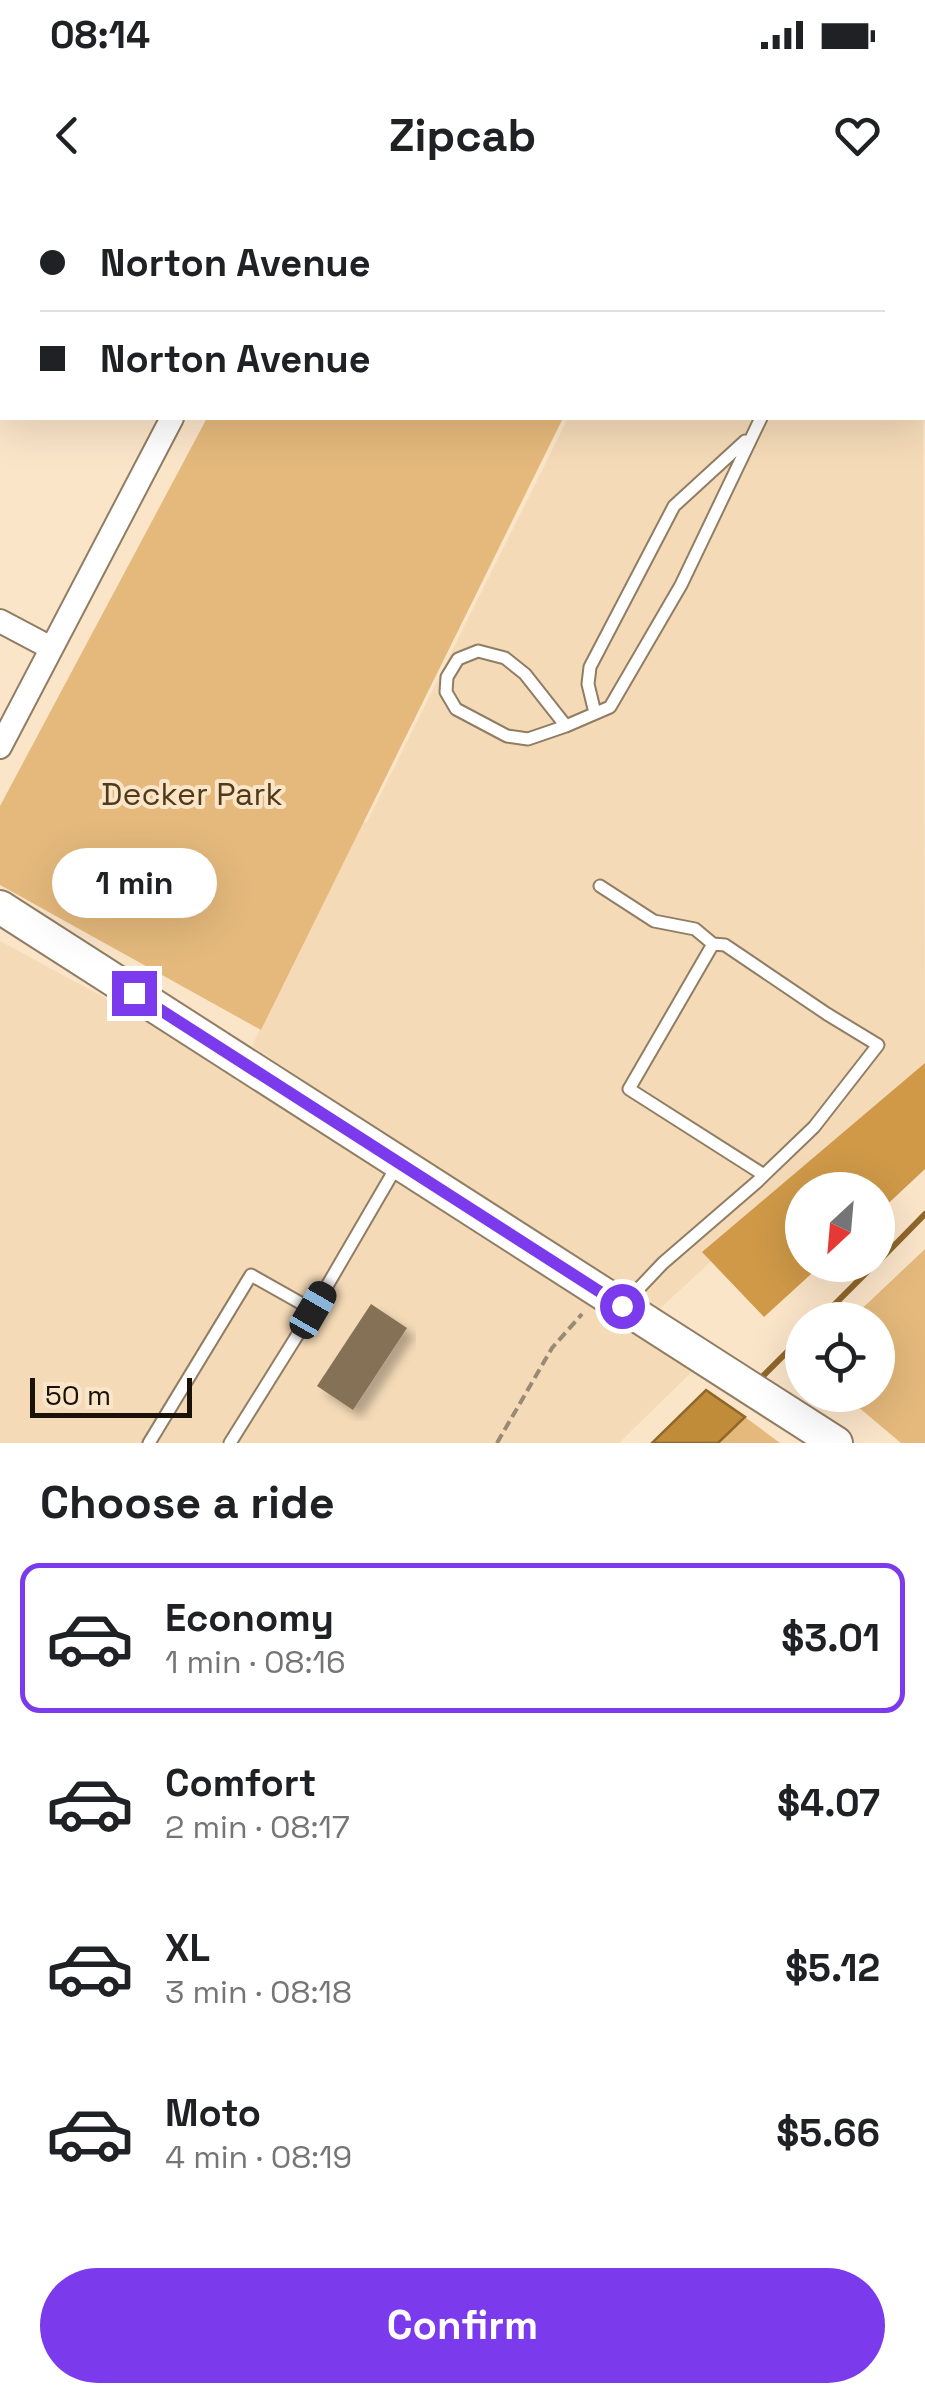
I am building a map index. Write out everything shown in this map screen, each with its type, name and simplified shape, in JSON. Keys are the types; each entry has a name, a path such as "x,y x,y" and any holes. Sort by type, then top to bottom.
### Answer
{"main road":[{"path":"0,907 836,1443"}],"street":[{"path":"0,747 171,420"},
{"path":"0,621 52,648"}],"lane":[{"path":"566,726 525,674 505,658 478,651 458,660 447,677 446,692 456,709 507,736 528,739 566,726 610,707 680,585 759,420"},
{"path":"595,714 588,684 590,667 666,522 687,491 752,434"},
{"path":"600,886 654,921 695,929 713,944 726,945 878,1045 814,1126 764,1175 663,1263 611,1300"},
{"path":"713,944 629,1089 764,1175"},
{"path":"230,1443 398,1164"},
{"path":"149,1443 251,1276 313,1310"}],"path":[{"path":"498,1443 552,1348 611,1300"}],"shaded area":[{"path":"567,420 923,420 925,1063 807,1172 785,1172 785,1193 653,1315 252,1046 361,821 367,822"},
{"path":"0,941 334,1122 704,1360 619,1443 0,1443"},
{"path":"925,1063 925,1169 895,1197 895,1172 796,1172"},
{"path":"785,1182 785,1282 802,1282 764,1317 702,1252"},
{"path":"706,1390 745,1417 718,1443 652,1443"}],"green space":[{"name":"Decker Park","path":"206,420 562,420 261,1030 0,885 0,806"},
{"path":"925,1249 925,1443 901,1443 864,1412 895,1412 895,1302 869,1302 895,1282 895,1277"},
{"path":"745,1417 780,1443 718,1443"}],"building":[{"path":"371,1304 407,1328 353,1410 317,1386"}],"waterway":[{"path":"895,1245 925,1214"},
{"path":"837,1302 857,1282"},
{"path":"757,1382 785,1354"}],"route":[{"path":"134,993 622,1306"}]}
